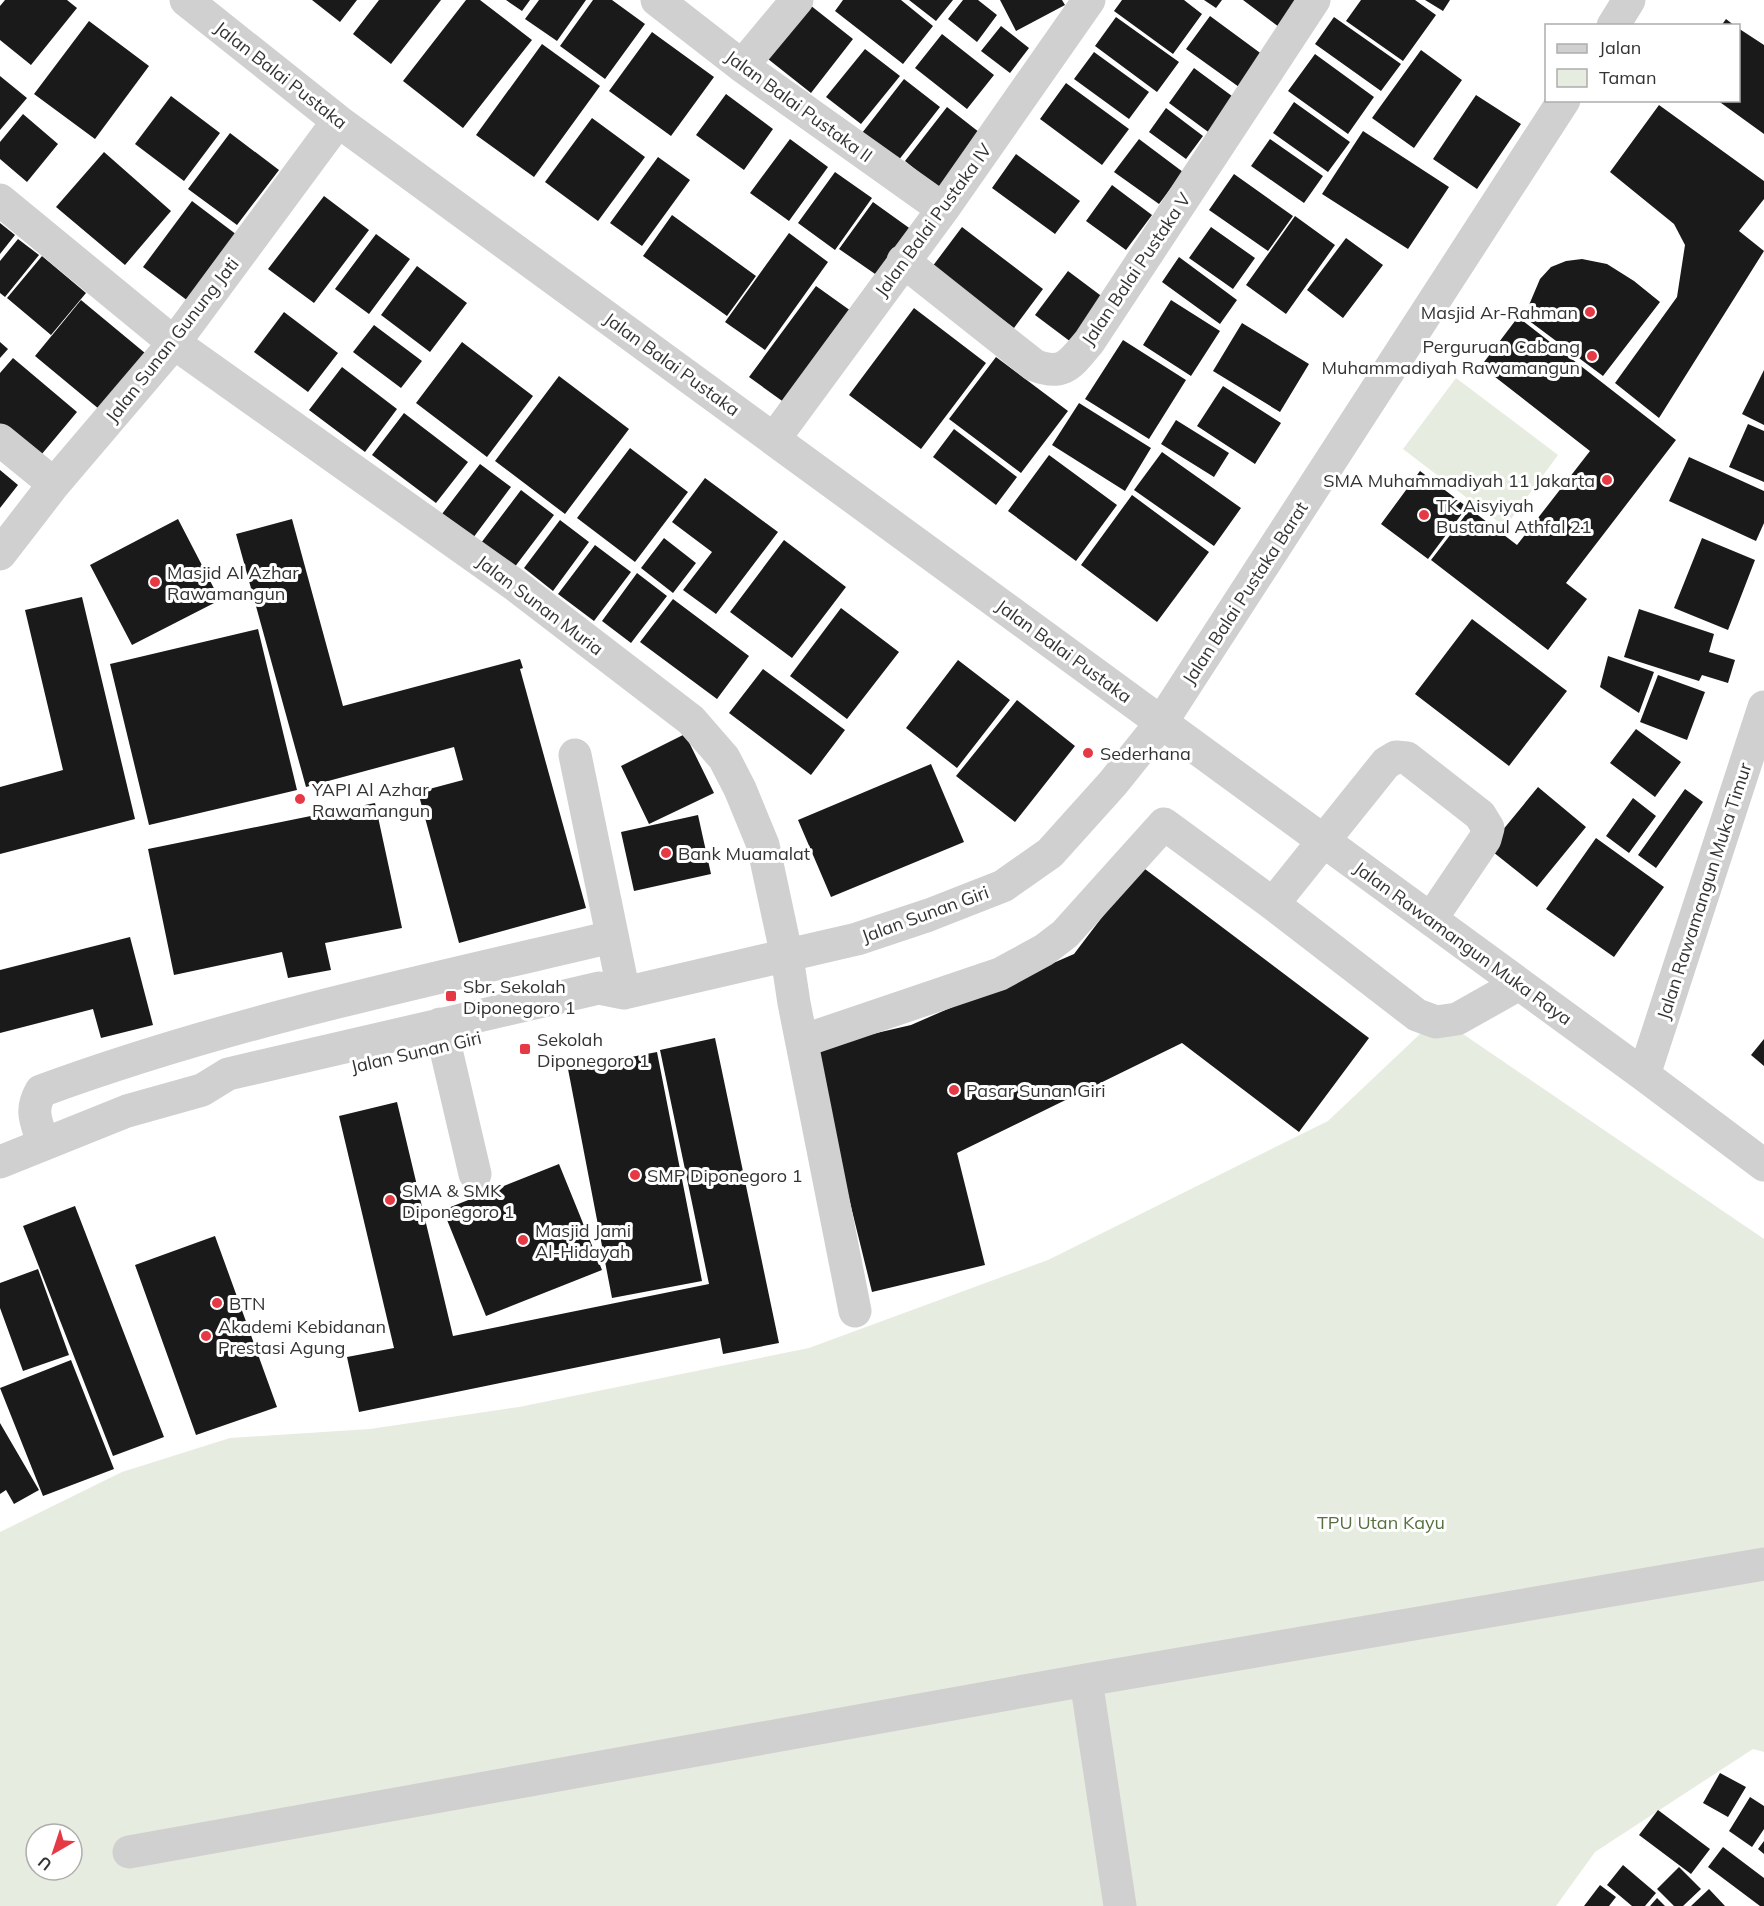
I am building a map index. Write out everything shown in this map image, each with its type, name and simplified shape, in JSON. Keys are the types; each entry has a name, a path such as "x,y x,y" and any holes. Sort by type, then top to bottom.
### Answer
{"street":[{"name":"Jalan Balai Pustaka","path":"186,0 338,121 1161,723"},
{"name":"Jalan Balai Pustaka II","path":"657,0 742,66 943,209"},
{"path":"742,66 797,0"},
{"name":"Jalan Balai Pustaka IV","path":"774,439 943,209 1089,0"},
{"name":"Jalan Balai Pustaka V","path":"903,261 1034,365 1055,371 1064,368 1089,342 1314,0"},
{"path":"1614,24 1629,0"},
{"name":"Jalan Balai Pustaka Barat","path":"1161,723 1563,102"},
{"name":"Jalan Sunan Gunung Jati","path":"0,554 54,484 174,343 338,121"},
{"name":"Jalan Sunan Muria","path":"0,200 174,343 515,585 691,720 724,758 740,789 763,845 788,957 802,1041 855,1311"},
{"path":"0,440 54,484"},
{"name":"Jalan Rawamangun Muka Timur","path":"1644,1075 1764,707"},
{"name":"Jalan Rawamangun Muka Raya","path":"1161,723 1764,1164"},
{"name":"Jalan Sunan Giri","path":"0,1162 127,1111 215,1082 235,1095 443,1034 508,1020 599,988 624,993 788,957 856,939 929,915 1003,886 1050,853 1113,783 1161,723"},
{"path":"575,755 624,993"},
{"path":"1273,904 1386,763 1396,758 1407,758 1480,815 1488,828 1485,839 1431,919"},
{"path":"802,1041 1000,974 1044,950 1065,934 1164,824 1273,904 1417,1015 1436,1022 1457,1019 1519,984"},
{"path":"43,1143 33,1111 41,1092 112,1065 218,1033 612,937"},
{"path":"490,966 508,1020"},
{"path":"215,1082 222,1056 218,1033"},
{"path":"443,1034 475,1174"},
{"path":"112,1065 127,1111"},
{"path":"129,1852 1086,1680 1764,1564"},
{"path":"1086,1680 1120,1906"}],"green space":[{"path":"1456,378 1558,455 1505,527 1403,449"},
{"name":"TPU Utan Kayu","path":"1438,1017 1764,1239 1764,1752 1753,1749 1595,1852 1556,1906 0,1906 0,1532 122,1472 230,1438 370,1429 519,1407 809,1348 1048,1260 1328,1121"}],"building":[{"path":"5,0 67,0 77,8 31,65 0,40 0,6"},
{"path":"312,0 357,0 340,22"},
{"path":"379,0 441,0 391,64 353,34"},
{"path":"466,0 480,0 532,40 463,128 403,81"},
{"path":"506,0 530,0 522,11"},
{"path":"539,0 586,0 557,41 525,19"},
{"path":"593,0 612,0 645,24 605,79 560,46"},
{"path":"843,0 901,0 933,26 903,64 835,11"},
{"path":"909,0 953,0 936,21"},
{"path":"963,0 978,0 997,15 977,42 948,19"},
{"path":"1000,0 1062,0 1065,5 1016,31"},
{"path":"1122,0 1184,0 1202,14 1173,54 1114,11"},
{"path":"1204,0 1222,0 1216,8"},
{"path":"1243,0 1299,0 1279,27"},
{"path":"1361,0 1415,0 1436,15 1403,61 1346,21"},
{"path":"1425,0 1450,0 1443,11"},
{"path":"810,5 853,39 811,93 768,59"},
{"path":"1210,16 1263,55 1239,87 1186,49"},
{"path":"1116,17 1179,62 1157,92 1095,46"},
{"path":"1334,17 1401,64 1381,91 1315,44"},
{"path":"1726,19 1732,24 1722,24"},
{"path":"89,21 149,66 95,139 34,94"},
{"path":"1001,26 1029,48 1010,73 981,51"},
{"path":"1740,29 1764,45 1764,134 1720,102 1740,102"},
{"path":"652,32 714,77 671,136 609,91"},
{"path":"942,34 994,75 967,109 915,68"},
{"path":"542,44 600,86 534,177 476,135"},
{"path":"865,49 900,76 861,124 826,97"},
{"path":"1421,50 1462,80 1414,148 1372,118"},
{"path":"1094,52 1149,92 1129,119 1074,79"},
{"path":"1315,54 1374,97 1348,134 1288,91"},
{"path":"1194,68 1236,99 1211,134 1169,103"},
{"path":"0,76 27,98 0,130"},
{"path":"904,79 940,107 898,161 862,133"},
{"path":"1066,83 1129,129 1102,165 1040,119"},
{"path":"726,94 773,129 744,170 696,135"},
{"path":"1476,95 1521,124 1477,189 1433,159"},
{"path":"171,96 220,133 184,181 135,144"},
{"path":"1294,102 1350,142 1328,172 1273,133"},
{"path":"1659,105 1764,181 1764,199 1739,231 1764,251 1659,418 1615,383 1677,297 1685,245 1674,224 1610,172"},
{"path":"947,107 984,136 942,191 905,161"},
{"path":"1166,108 1203,136 1186,159 1149,132"},
{"path":"23,114 58,144 27,182 0,159 0,142"},
{"path":"592,118 645,157 598,221 545,182"},
{"path":"1363,131 1449,187 1408,249 1322,194"},
{"path":"230,133 279,170 237,225 188,189"},
{"path":"790,139 828,167 789,221 750,193"},
{"path":"1139,139 1183,172 1159,204 1114,172"},
{"path":"1270,139 1323,176 1304,203 1251,166"},
{"path":"104,152 171,211 125,265 56,207"},
{"path":"1016,154 1080,201 1055,234 992,188"},
{"path":"658,157 690,180 642,246 610,223"},
{"path":"835,172 872,198 835,250 798,223"},
{"path":"1234,174 1293,216 1268,251 1209,210"},
{"path":"1112,185 1152,215 1126,250 1086,221"},
{"path":"324,196 369,230 314,303 268,269"},
{"path":"192,201 241,238 192,304 143,267"},
{"path":"873,202 912,230 878,276 839,249"},
{"path":"672,215 756,276 727,316 643,256"},
{"path":"1295,216 1335,245 1286,314 1246,285"},
{"path":"0,223 15,235 0,254"},
{"path":"962,227 1043,289 1014,328 932,267"},
{"path":"1211,227 1255,258 1233,289 1189,258"},
{"path":"789,233 828,262 765,350 725,322"},
{"path":"376,234 410,259 369,314 335,289"},
{"path":"1346,238 1383,265 1343,318 1307,290"},
{"path":"18,239 39,255 5,297 0,293 0,261"},
{"path":"42,256 86,293 51,335 7,298"},
{"path":"1179,257 1237,300 1220,324 1162,282"},
{"name":"Masjid Ar-Rahman","path":"1582,259 1607,264 1634,281 1660,302 1603,376 1528,320 1529,305 1540,279 1551,267 1566,261"},
{"path":"417,266 467,303 430,352 381,315"},
{"path":"1068,271 1108,301 1075,345 1035,315"},
{"path":"816,286 851,311 785,403 749,377"},
{"path":"81,300 151,358 105,414 35,356"},
{"path":"1171,300 1220,331 1191,376 1143,345"},
{"path":"914,308 986,363 921,449 849,395"},
{"path":"284,312 338,353 308,392 254,352"},
{"name":"SMA Muhammadiyah 11 Jakarta","path":"1518,317 1676,440 1566,583 1587,599 1548,650 1431,560 1470,509 1517,545 1590,451 1481,366"},
{"path":"1242,323 1309,364 1280,412 1213,371"},
{"path":"374,325 422,361 401,388 353,352"},
{"path":"1123,340 1186,380 1149,439 1085,399"},
{"path":"0,342 8,349 0,358"},
{"path":"462,342 533,396 487,457 416,403"},
{"path":"996,357 1068,411 1021,473 949,419"},
{"path":"13,358 77,412 36,461 0,430 0,373"},
{"path":"342,367 397,409 365,452 309,410"},
{"path":"1764,370 1764,425 1742,414"},
{"path":"559,376 629,429 565,514 495,461"},
{"path":"1223,386 1281,423 1255,464 1197,426"},
{"path":"1079,403 1151,448 1125,491 1052,445"},
{"path":"404,413 468,462 436,503 372,455"},
{"path":"1176,420 1229,453 1214,477 1161,444"},
{"path":"1748,424 1764,431 1764,482 1729,467"},
{"path":"954,429 1017,477 996,505 933,457"},
{"path":"630,448 688,492 635,562 577,518"},
{"path":"1162,452 1241,508 1214,546 1134,490"},
{"path":"1049,455 1117,505 1076,561 1008,511"},
{"path":"1689,457 1764,491 1764,523 1756,541 1669,501"},
{"path":"480,464 511,487 473,538 442,514"},
{"path":"0,470 18,485 0,508"},
{"name":"TK Aisyiyah Bustanul Athfal 21","path":"1420,471 1467,507 1428,559 1381,524"},
{"path":"705,478 778,532 716,614 683,590 712,552 672,522"},
{"path":"521,490 554,515 514,568 481,543"},
{"path":"1132,495 1209,552 1157,622 1081,565"},
{"name":"Masjid Al Azhar Rawamangun","path":"178,519 220,600 132,645 90,565"},
{"path":"292,519 343,706 520,659 523,668 520,669 586,908 459,943 418,792 463,780 454,747 306,787 236,534"},
{"path":"560,520 589,542 553,591 524,568"},
{"path":"664,538 696,563 673,593 641,568"},
{"path":"1702,538 1755,560 1728,630 1674,608"},
{"path":"784,540 846,587 792,658 730,612"},
{"path":"595,545 631,572 594,621 558,594"},
{"path":"637,573 667,596 631,643 602,621"},
{"path":"82,597 135,819 0,854 0,787 63,770 25,610"},
{"path":"673,599 749,656 717,699 640,642"},
{"path":"841,608 899,652 847,719 790,676"},
{"path":"1639,609 1714,634 1709,652 1735,660 1728,683 1702,675 1699,681 1624,657"},
{"path":"1472,619 1567,691 1509,766 1415,694"},
{"path":"258,629 297,790 149,825 110,664"},
{"path":"1608,656 1654,672 1639,713 1600,687"},
{"path":"958,660 1010,700 957,768 906,728"},
{"path":"763,669 845,730 811,775 729,713"},
{"path":"1658,675 1705,692 1687,740 1640,722"},
{"path":"1017,700 1075,746 1015,822 956,776"},
{"path":"1636,729 1681,762 1655,797 1610,763"},
{"path":"685,734 714,793 649,824 621,766"},
{"path":"931,764 964,842 831,897 798,820"},
{"path":"1538,787 1586,827 1537,887 1488,848"},
{"path":"1685,789 1703,802 1656,868 1638,855"},
{"path":"1633,798 1656,816 1629,853 1606,836"},
{"path":"375,803 402,928 325,943 331,970 288,978 282,952 174,975 148,849"},
{"name":"Bank Muamalat","path":"698,815 711,874 634,891 621,832"},
{"path":"1596,838 1664,887 1614,957 1546,909"},
{"name":"Pasar Sunan Giri","path":"1141,866 1369,1038 1299,1132 1182,1043 957,1153 985,1265 872,1292 812,1048 911,1025 1074,954"},
{"path":"130,937 153,1025 101,1038 93,1009 0,1033 0,970"},
{"name":"SMA & SMK Diponegoro 1","path":"715,1038 779,1343 723,1354 720,1338 359,1412 347,1357 394,1348 339,1116 397,1102 453,1336 709,1284 660,1050"},
{"path":"1764,1039 1764,1066 1751,1055"},
{"name":"SMP Diponegoro 1","path":"657,1052 702,1281 612,1298 568,1069"},
{"name":"Masjid Jami Al-Hidayah","path":"559,1164 602,1270 486,1316 443,1210"},
{"path":"75,1206 164,1437 113,1456 23,1226"},
{"name":"Akademi Kebidanan Prestasi Agung","path":"215,1236 277,1407 196,1435 135,1265"},
{"path":"38,1269 69,1355 23,1371 0,1308 0,1283"},
{"path":"71,1360 114,1469 43,1496 0,1388"},
{"path":"0,1423 39,1490 14,1504 6,1490 0,1494"},
{"path":"1720,1773 1746,1787 1728,1817 1703,1803"},
{"path":"1750,1797 1764,1806 1764,1829 1752,1847 1729,1831"},
{"path":"1658,1810 1710,1849 1691,1874 1639,1835"},
{"path":"1764,1841 1764,1854 1758,1849"},
{"path":"1723,1847 1764,1878 1764,1906 1760,1906 1708,1867"},
{"path":"1623,1865 1656,1893 1645,1906 1632,1906 1607,1885"},
{"path":"1679,1867 1701,1889 1683,1906 1674,1906 1657,1889"},
{"path":"1600,1885 1616,1897 1609,1906 1584,1906"},
{"path":"1709,1889 1725,1906 1691,1906"},
{"path":"1657,1898 1665,1906 1650,1906"}],"place":[{"name":"Masjid Ar-Rahman","path":"1590,312"},
{"name":"Perguruan Cabang Muhammadiyah Rawamangun","path":"1592,356"},
{"name":"SMA Muhammadiyah 11 Jakarta","path":"1607,480"},
{"name":"TK Aisyiyah Bustanul Athfal 21","path":"1424,515"},
{"name":"Masjid Al Azhar Rawamangun","path":"155,582"},
{"name":"Sederhana","path":"1088,753"},
{"name":"YAPI Al Azhar Rawamangun","path":"300,799"},
{"name":"Bank Muamalat","path":"666,853"},
{"name":"Sbr. Sekolah Diponegoro 1","path":"451,996"},
{"name":"Sekolah Diponegoro 1","path":"525,1049"},
{"name":"Pasar Sunan Giri","path":"954,1090"},
{"name":"SMP Diponegoro 1","path":"635,1175"},
{"name":"SMA & SMK Diponegoro 1","path":"390,1200"},
{"name":"Masjid Jami Al-Hidayah","path":"523,1240"},
{"name":"BTN","path":"217,1303"},
{"name":"Akademi Kebidanan Prestasi Agung","path":"206,1336"}]}
